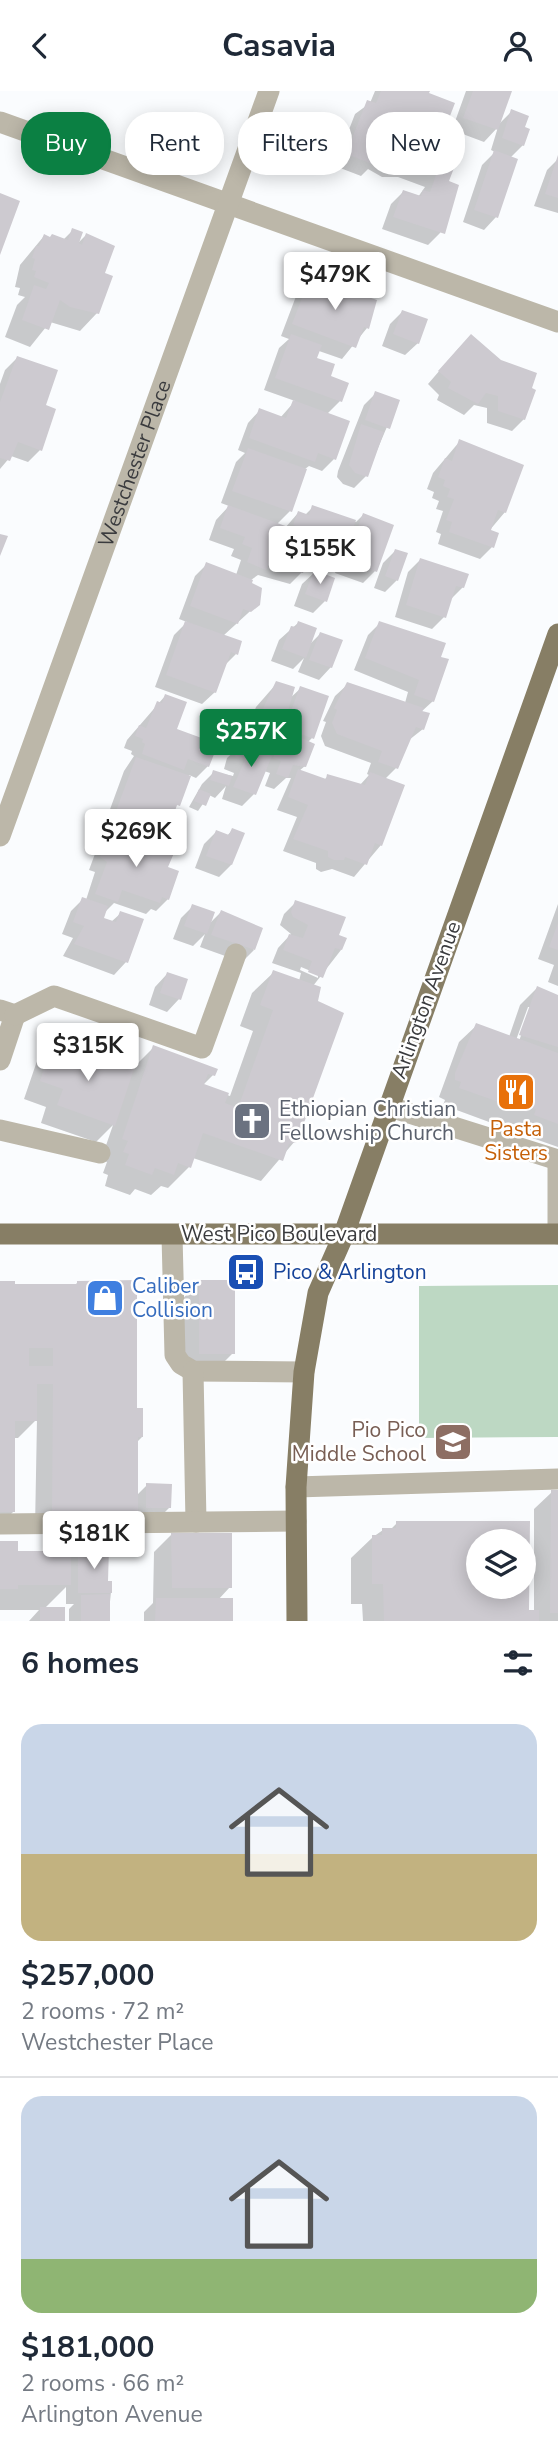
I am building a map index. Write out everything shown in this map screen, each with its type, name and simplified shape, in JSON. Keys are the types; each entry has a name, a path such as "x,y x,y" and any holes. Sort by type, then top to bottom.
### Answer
{"main road":[{"name":"Arlington Avenue","path":"297,1621 296,1487 304,1372 318,1293 344,1234 387,1106 558,634"},
{"name":"West Pico Boulevard","path":"0,1234 558,1234"}],"street":[{"name":"Westchester Place","path":"0,836 269,91"},
{"path":"0,122 558,322"},
{"path":"0,1060 7,1013 54,996 202,1048 236,954"},
{"path":"387,1106 558,1162 558,1234"},
{"path":"0,1130 100,1153"},
{"path":"172,1235 175,1356 181,1364 194,1371 304,1372"},
{"path":"194,1371 196,1522"},
{"path":"296,1487 558,1479"},
{"path":"0,1524 296,1521"}],"green space":[{"path":"558,1285 558,1437 419,1438 419,1286"}],"building":[{"path":"381,91 430,91 429,93 455,103 452,112 366,112 366,162 352,156 352,139 367,100 376,103"},
{"path":"473,91 512,91 498,130 465,119"},
{"path":"511,109 529,116 525,127 530,129 524,146 502,138"},
{"path":"494,150 518,159 498,218 474,210"},
{"path":"558,155 558,198 545,194"},
{"path":"436,175 451,175 449,181 459,185 445,234 393,217 403,190 421,196 423,190 430,192"},
{"path":"0,193 20,201 0,255"},
{"path":"72,228 83,232 79,243 82,245 86,233 115,246 105,273 113,276 99,314 70,307 60,300 49,330 22,320 34,285 46,289 49,283 34,277 36,271 32,270 35,259 32,258 36,246 39,246 44,234 68,240"},
{"path":"310,277 377,300 369,329 364,327 356,348 292,324"},
{"path":"402,310 428,319 419,344 393,334"},
{"path":"291,334 322,345 317,358 335,364 331,376 349,383 342,402 275,378"},
{"path":"471,334 501,360 537,373 532,388 536,390 525,420 498,411 498,396 486,393 478,404 448,388 451,382 438,371"},
{"path":"17,356 58,370 46,405 56,409 42,451 18,442 10,461 0,458 0,402"},
{"path":"375,391 400,400 390,429 365,420"},
{"path":"293,400 350,421 336,460 318,453 315,462 249,438 259,408 286,418"},
{"path":"361,424 384,432 368,477 355,473 349,465"},
{"path":"459,439 524,465 506,513 498,510 491,530 499,533 494,548 449,532 452,522 446,520 454,499 447,497 450,489 443,486 445,480 438,477 445,458 452,461"},
{"path":"248,448 307,469 292,512 232,491"},
{"path":"228,505 310,535 305,550 311,552 303,573 269,563 266,570 247,562 252,548 242,544 245,537 220,528"},
{"path":"312,505 356,520 348,543 293,525 298,511 309,515"},
{"path":"363,513 394,525 377,572 346,561"},
{"path":"0,534 8,536 0,556"},
{"path":"395,549 408,553 398,581 385,576"},
{"path":"420,558 469,574 464,588 456,586 446,618 406,605"},
{"path":"206,562 253,580 252,583 262,588 260,605 251,612 243,609 238,624 190,606"},
{"path":"314,570 335,578 327,602 305,594"},
{"path":"185,621 242,641 238,655 231,652 216,693 166,675"},
{"path":"298,621 317,628 306,658 282,649 291,626 296,627"},
{"path":"379,621 446,643 441,657 449,659 434,702 414,695 419,680 365,658"},
{"path":"320,632 343,640 332,668 309,660"},
{"path":"276,681 295,687 283,728 258,719"},
{"path":"347,682 424,708 422,711 430,713 424,730 416,727 398,769 378,762 382,751 337,734 332,723 337,710 334,708"},
{"path":"300,686 329,696 314,739 285,728"},
{"path":"165,694 187,702 177,729 218,744 209,767 188,759 184,770 142,754 145,744 143,739 135,736 139,725 146,728 157,701 162,703"},
{"path":"284,730 315,744 306,767 293,765 288,778 276,774 281,761 273,758"},
{"path":"239,744 272,756 256,795 233,787 245,760 235,757"},
{"path":"136,757 191,776 180,806 177,805 171,822 166,821 163,828 116,811"},
{"path":"298,769 326,779 327,774 365,785 370,772 405,785 382,846 375,843 367,865 345,857 344,860 334,860 328,857 328,851 293,839 308,805 288,797"},
{"path":"213,770 232,776 229,786 210,780"},
{"path":"199,789 211,794 206,806 194,801"},
{"path":"232,828 245,833 232,865 206,856 216,830 229,835"},
{"path":"111,829 174,853 168,867 179,871 169,900 162,897 160,903 122,890 118,902 95,894 107,862 100,857"},
{"path":"82,897 108,906 104,918 116,922 120,911 144,919 128,963 74,944 84,926 73,922"},
{"path":"295,900 346,917 339,935 347,938 342,950 335,948 323,978 308,972 312,961 283,950 289,934 303,938 308,925 293,917 291,912"},
{"path":"192,904 215,912 207,934 184,926"},
{"path":"221,910 263,928 255,950 211,935"},
{"path":"558,923 558,950 549,947"},
{"path":"273,970 321,987 318,1001 344,1013 297,1142 289,1144 283,1161 203,1133 191,1168 178,1163 174,1175 155,1168 152,1175 125,1165 129,1154 123,1152 128,1141 122,1139 153,1045 218,1069 215,1076 208,1074 204,1084 229,1093 225,1103 238,1108 273,1010 260,1005"},
{"path":"167,972 188,979 181,1000 160,993"},
{"path":"537,986 558,995 558,1047 519,1035"},
{"path":"476,1023 558,1053 558,1124 534,1115 536,1109 529,1107 527,1112 459,1088 461,1082 455,1080 455,1073"},
{"path":"53,1042 126,1067 128,1060 136,1063 115,1126 57,1105 63,1089 40,1081"},
{"path":"137,1280 137,1408 143,1408 143,1437 138,1437 138,1512 52,1512 53,1384 37,1384 37,1421 15,1421 15,1512 0,1512 0,1281 15,1281 15,1284 77,1284 77,1281","holes":["29,1348 53,1348 53,1366 29,1366"]},
{"path":"199,1280 235,1280 235,1354 199,1354"},
{"path":"146,1483 172,1484 171,1508 146,1508"},
{"path":"551,1490 558,1490 558,1613 550,1613"},
{"path":"396,1521 530,1521 530,1529 466,1529 466,1599 529,1599 529,1610 539,1610 539,1621 384,1621 383,1584 372,1584 372,1535 382,1535 382,1528 396,1528"},
{"path":"171,1533 232,1533 232,1588 172,1588"},
{"path":"0,1541 18,1541 18,1551 71,1551 71,1585 18,1585 18,1589 0,1589"},
{"path":"78,1548 109,1548 108,1581 112,1581 112,1593 78,1593"},
{"path":"110,1594 110,1621 81,1621 81,1595"},
{"path":"156,1598 233,1598 233,1621 155,1621"},
{"path":"40,1607 65,1607 65,1621 40,1621"}],"place":[{"name":"Pasta Sisters","path":"516,1092"},
{"name":"Ethiopian Christian Fellowship Church","path":"252,1121"},
{"name":"Pico & Arlington","path":"246,1272"},
{"name":"Caliber Collision","path":"105,1298"},
{"name":"Pio Pico Middle School","path":"453,1442"}]}
